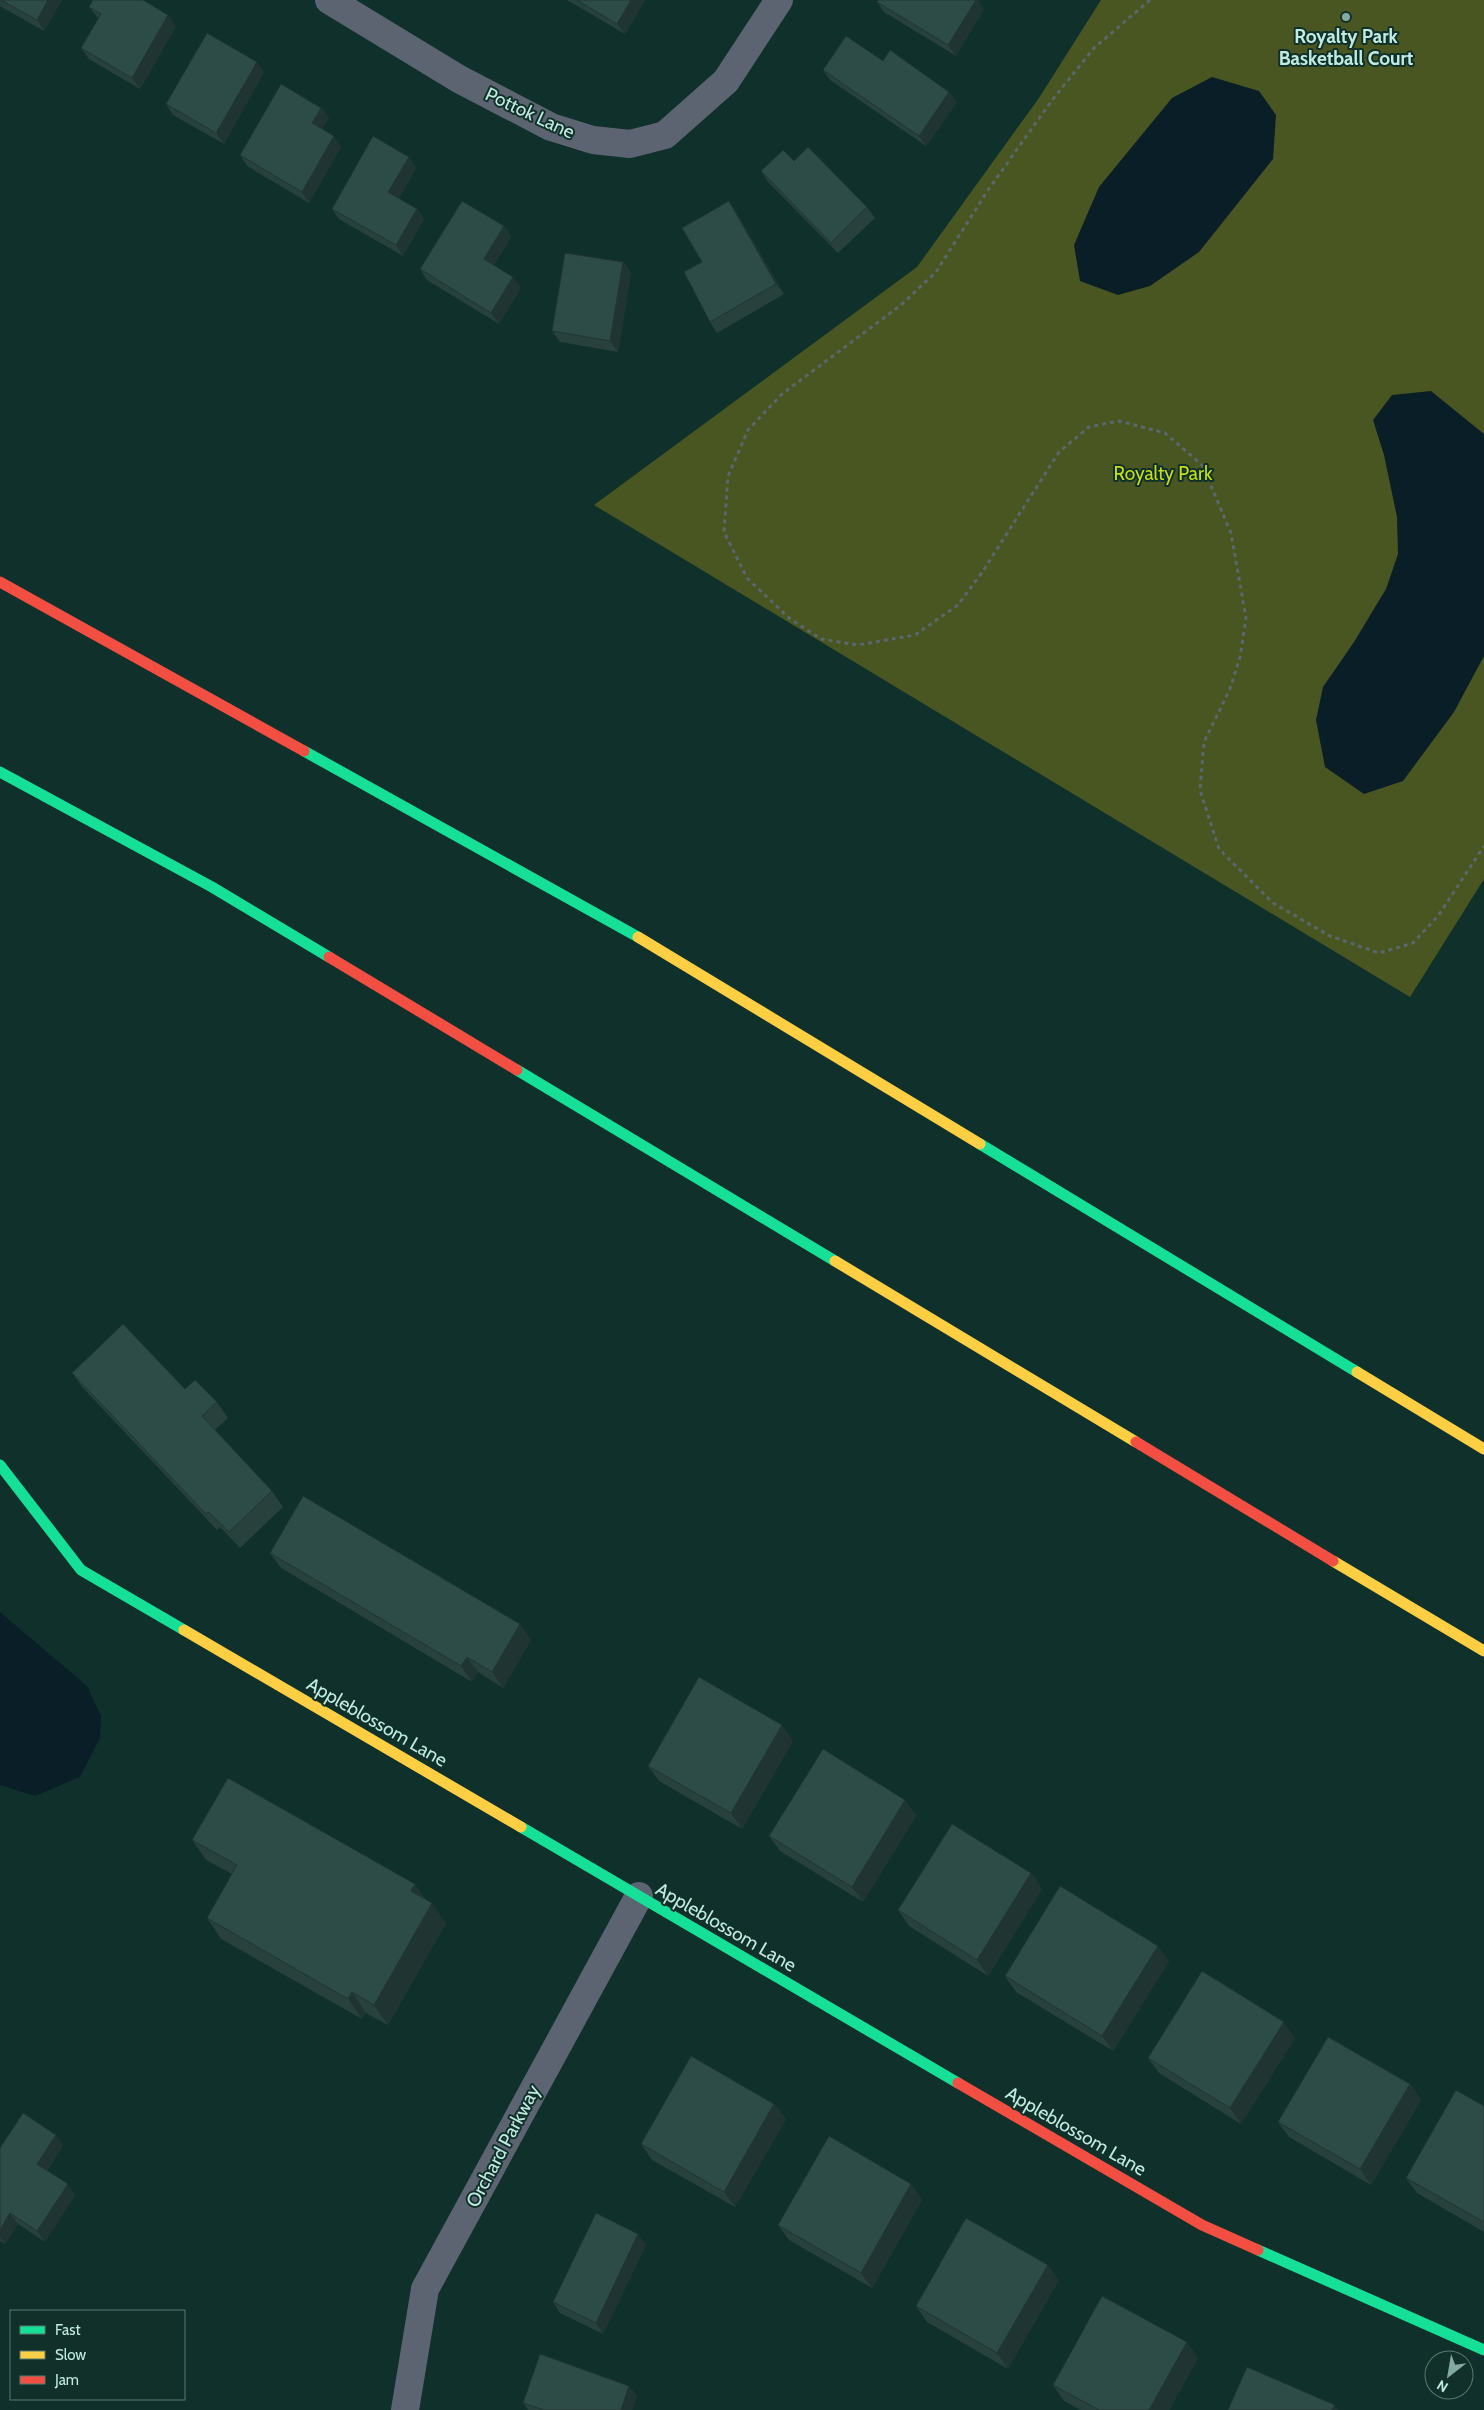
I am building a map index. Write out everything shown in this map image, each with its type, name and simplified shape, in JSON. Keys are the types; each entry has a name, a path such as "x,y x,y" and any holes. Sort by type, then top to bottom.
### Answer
{"main road":[{"path":"0,582 620,926 1484,1449"},
{"path":"0,772 212,887 1484,1650"},
{"name":"Appleblossom Lane","path":"0,1465 82,1570 1202,2226 1484,2350"}],"street":[{"name":"Pottok Lane","path":"329,0 459,79 551,127 592,140 630,144 665,135 726,81 779,0"},
{"name":"Orchard Parkway","path":"404,2410 426,2289 638,1896"}],"path":[{"path":"1150,0 1094,48 1053,99 988,190 936,272 901,305 782,394 748,430 728,476 724,532 747,578 789,618 821,639 858,645 915,635 958,605 983,571 1060,452 1089,426 1119,421 1165,433 1202,465 1231,533 1246,618 1240,657 1230,689 1204,742 1200,790 1219,849 1273,903 1330,936 1379,953 1413,943 1438,916 1484,846"}],"green space":[{"name":"Royalty Park","path":"1101,0 1484,0 1484,879 1410,997 594,505 917,267 1039,98"}],"water":[{"path":"1212,77 1259,91 1276,115 1273,159 1199,252 1150,286 1118,295 1080,281 1074,245 1099,187 1172,98"},
{"path":"1431,391 1484,434 1484,656 1454,712 1403,781 1364,794 1325,767 1316,720 1323,687 1354,642 1386,589 1398,554 1397,517 1384,455 1373,420 1392,395"},
{"path":"0,1612 87,1686 101,1716 100,1738 80,1777 35,1796 0,1785"}],"building":[{"path":"1,0 48,0 37,20"},
{"path":"93,0 143,0 168,15 132,78 81,48 101,14 89,7"},
{"path":"577,0 631,0 617,24"},
{"path":"878,0 976,0 948,45 877,2"},
{"path":"207,33 257,62 216,133 166,104"},
{"path":"846,36 883,61 890,50 949,92 919,136 823,70"},
{"path":"281,84 321,108 312,123 334,136 302,192 240,155"},
{"path":"373,136 409,157 388,192 417,209 396,245 332,209"},
{"path":"808,147 867,207 831,243 761,171 783,150 794,161"},
{"path":"462,201 504,226 484,259 513,277 491,313 420,269"},
{"path":"729,201 776,284 710,322 684,272 702,262 682,228"},
{"path":"565,253 623,262 610,341 552,331"},
{"path":"123,1324 185,1389 195,1380 217,1402 202,1416 272,1491 229,1532 209,1512 206,1514 72,1373"},
{"path":"303,1496 520,1624 492,1672 467,1657 461,1666 270,1553"},
{"path":"699,1677 782,1725 731,1813 648,1766"},
{"path":"823,1749 905,1800 852,1887 769,1836"},
{"path":"228,1778 415,1884 411,1891 432,1903 374,2005 352,1992 348,1999 207,1918 237,1865 192,1840"},
{"path":"952,1824 1031,1873 977,1960 898,1910"},
{"path":"1060,1886 1158,1946 1102,2036 1005,1976"},
{"path":"1202,1971 1284,2022 1230,2108 1148,2058"},
{"path":"1328,2037 1410,2084 1360,2169 1278,2122"},
{"path":"691,2056 774,2104 724,2192 641,2144"},
{"path":"1456,2090 1484,2106 1484,2222 1406,2178"},
{"path":"23,2113 56,2135 37,2164 68,2184 37,2231 10,2213 0,2230 0,2148"},
{"path":"829,2136 911,2184 861,2273 778,2225"},
{"path":"596,2213 638,2234 596,2323 553,2302"},
{"path":"966,2218 1048,2265 997,2353 916,2306"},
{"path":"1102,2296 1187,2342 1149,2410 1099,2410 1053,2385"},
{"path":"540,2354 629,2386 621,2410 544,2410 523,2403"},
{"path":"1247,2367 1335,2405 1332,2410 1228,2410"}],"traffic: fast":[{"path":"304,751 638,937"},
{"path":"0,772 212,887 329,957"},
{"path":"517,1070 835,1261"},
{"path":"980,1144 1357,1372"},
{"path":"0,1465 81,1570 184,1630"},
{"path":"521,1827 958,2083"},
{"path":"1258,2250 1484,2350"}],"traffic: slow":[{"path":"638,937 980,1144"},
{"path":"835,1261 1136,1442"},
{"path":"1357,1372 1484,1449"},
{"path":"1333,1561 1484,1651"},
{"path":"184,1630 521,1827"}],"traffic: jam":[{"path":"0,582 304,751"},
{"path":"329,957 517,1070"},
{"path":"1136,1442 1333,1561"},
{"path":"958,2083 1202,2225 1258,2250"}],"place":[{"name":"Royalty Park Basketball Court","path":"1346,17"}]}
